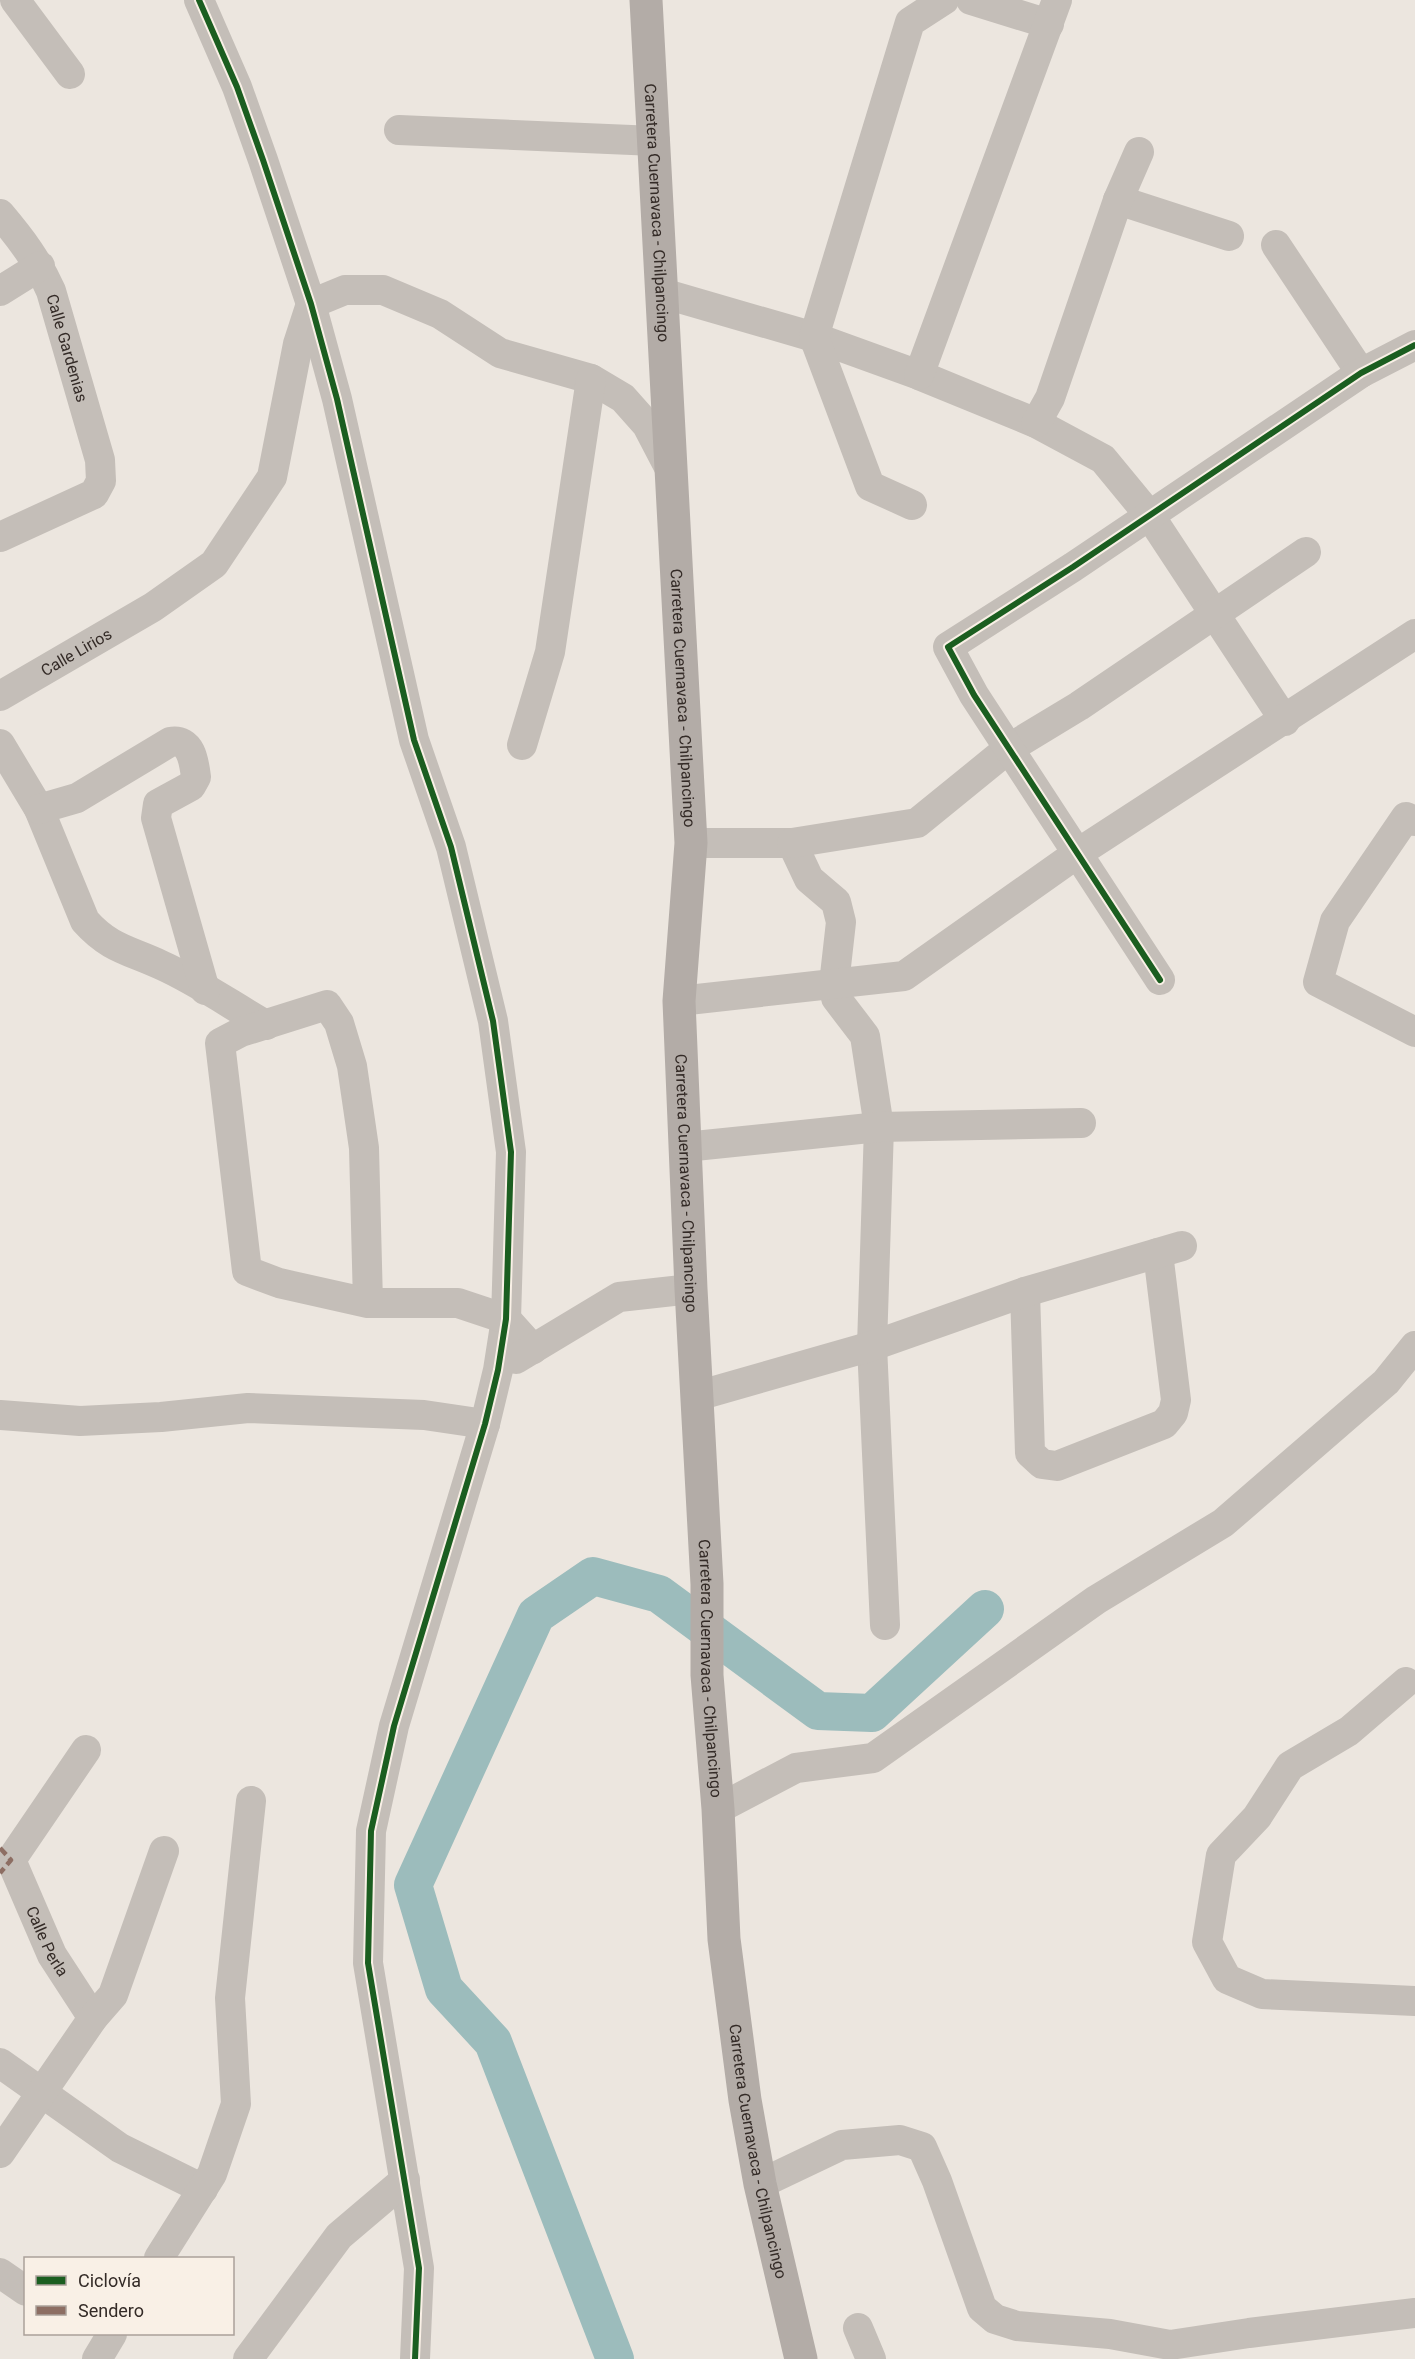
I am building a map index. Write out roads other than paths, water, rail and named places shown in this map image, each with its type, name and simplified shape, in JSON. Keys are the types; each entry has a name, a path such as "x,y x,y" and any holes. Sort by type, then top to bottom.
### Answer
{"main road":[{"name":"Carretera Cuernavaca - Chilpancingo","path":"646,0 691,843 679,1001 696,1396 707,1584 707,1675 724,1939 760,2184 801,2359"}],"street":[{"path":"15,0 70,74"},
{"path":"200,0 237,87 311,304 337,399 414,740 451,847 493,1021 511,1152 506,1319 498,1370 485,1424 394,1726 372,1831 368,1963 419,2268 415,2359"},
{"path":"912,505 870,486 814,337 910,22 944,0"},
{"path":"919,375 1053,12 971,0"},
{"path":"399,130 655,141"},
{"path":"1036,423 1050,398 1118,200 1139,152"},
{"path":"1118,200 1229,236"},
{"name":"Calle Gardenias","path":"0,214 25,243 51,291 100,460 101,481 94,494 0,537"},
{"path":"1276,245 1361,373"},
{"path":"0,291 40,267"},
{"path":"311,304 345,290 383,290 440,314 500,353 591,379 623,398 647,425 671,471"},
{"name":"Calle Lirios","path":"0,696 153,607 214,564 272,477 297,344 311,304"},
{"path":"662,306 814,337 919,375 1036,423 1103,459 1150,516 1285,721"},
{"path":"1160,980 1008,749 974,695 948,647 1150,516 1361,373 1415,345"},
{"path":"522,745 550,652 591,379"},
{"path":"691,843 792,843 917,824 1008,749 1079,706 1306,552"},
{"path":"679,1001 904,976 1078,853 1285,721 1415,634"},
{"path":"39,809 77,798 170,742 184,743 189,749 196,777 191,786 158,804 156,818 205,990"},
{"path":"0,744 39,809 85,921 97,934 117,948 161,965 266,1025"},
{"path":"1415,821 1406,817 1335,921 1318,982 1415,1032"},
{"path":"792,843 809,879 836,902 841,922 834,984 836,998 865,1036 879,1127 872,1346 885,1626"},
{"path":"369,1303 364,1148 352,1066 339,1023 327,1005 241,1032 220,1043 247,1271 279,1283 369,1303 458,1303 506,1319 533,1349"},
{"path":"685,1147 879,1127 1081,1123"},
{"path":"696,1396 872,1346 1025,1292 1170,1249 1176,1400 1173,1413 1164,1424 1057,1466 1042,1464 1030,1453 1025,1292"},
{"path":"498,1370 619,1297 691,1289"},
{"path":"717,1809 796,1768 873,1758 1096,1600 1223,1523 1386,1382 1415,1346"},
{"path":"0,1415 80,1421 161,1417 248,1407 424,1415 485,1424"},
{"path":"1406,1682 1349,1731 1290,1766 1257,1817 1221,1855 1207,1942 1227,1979 1262,1994 1415,2001"},
{"name":"Calle Perla","path":"86,1750 11,1860 52,1955 93,2018"},
{"path":"160,2257 212,2174 236,2104 230,1998 251,1801"},
{"path":"0,2153 93,2018 113,1995 164,1851"},
{"path":"0,2063 120,2148 203,2189"},
{"path":"760,2184 842,2145 900,2140 922,2147 938,2181 982,2308 995,2319 1017,2326 1110,2347 1170,2345 1415,2313"},
{"path":"248,2359 339,2236 405,2180"},
{"path":"0,2273 24,2290"},
{"path":"858,2328 871,2359"}],"waterway":[{"path":"615,2359 493,2042 444,1989 413,1885 536,1615 593,1576 659,1594 818,1711 872,1713 985,1609"}]}
